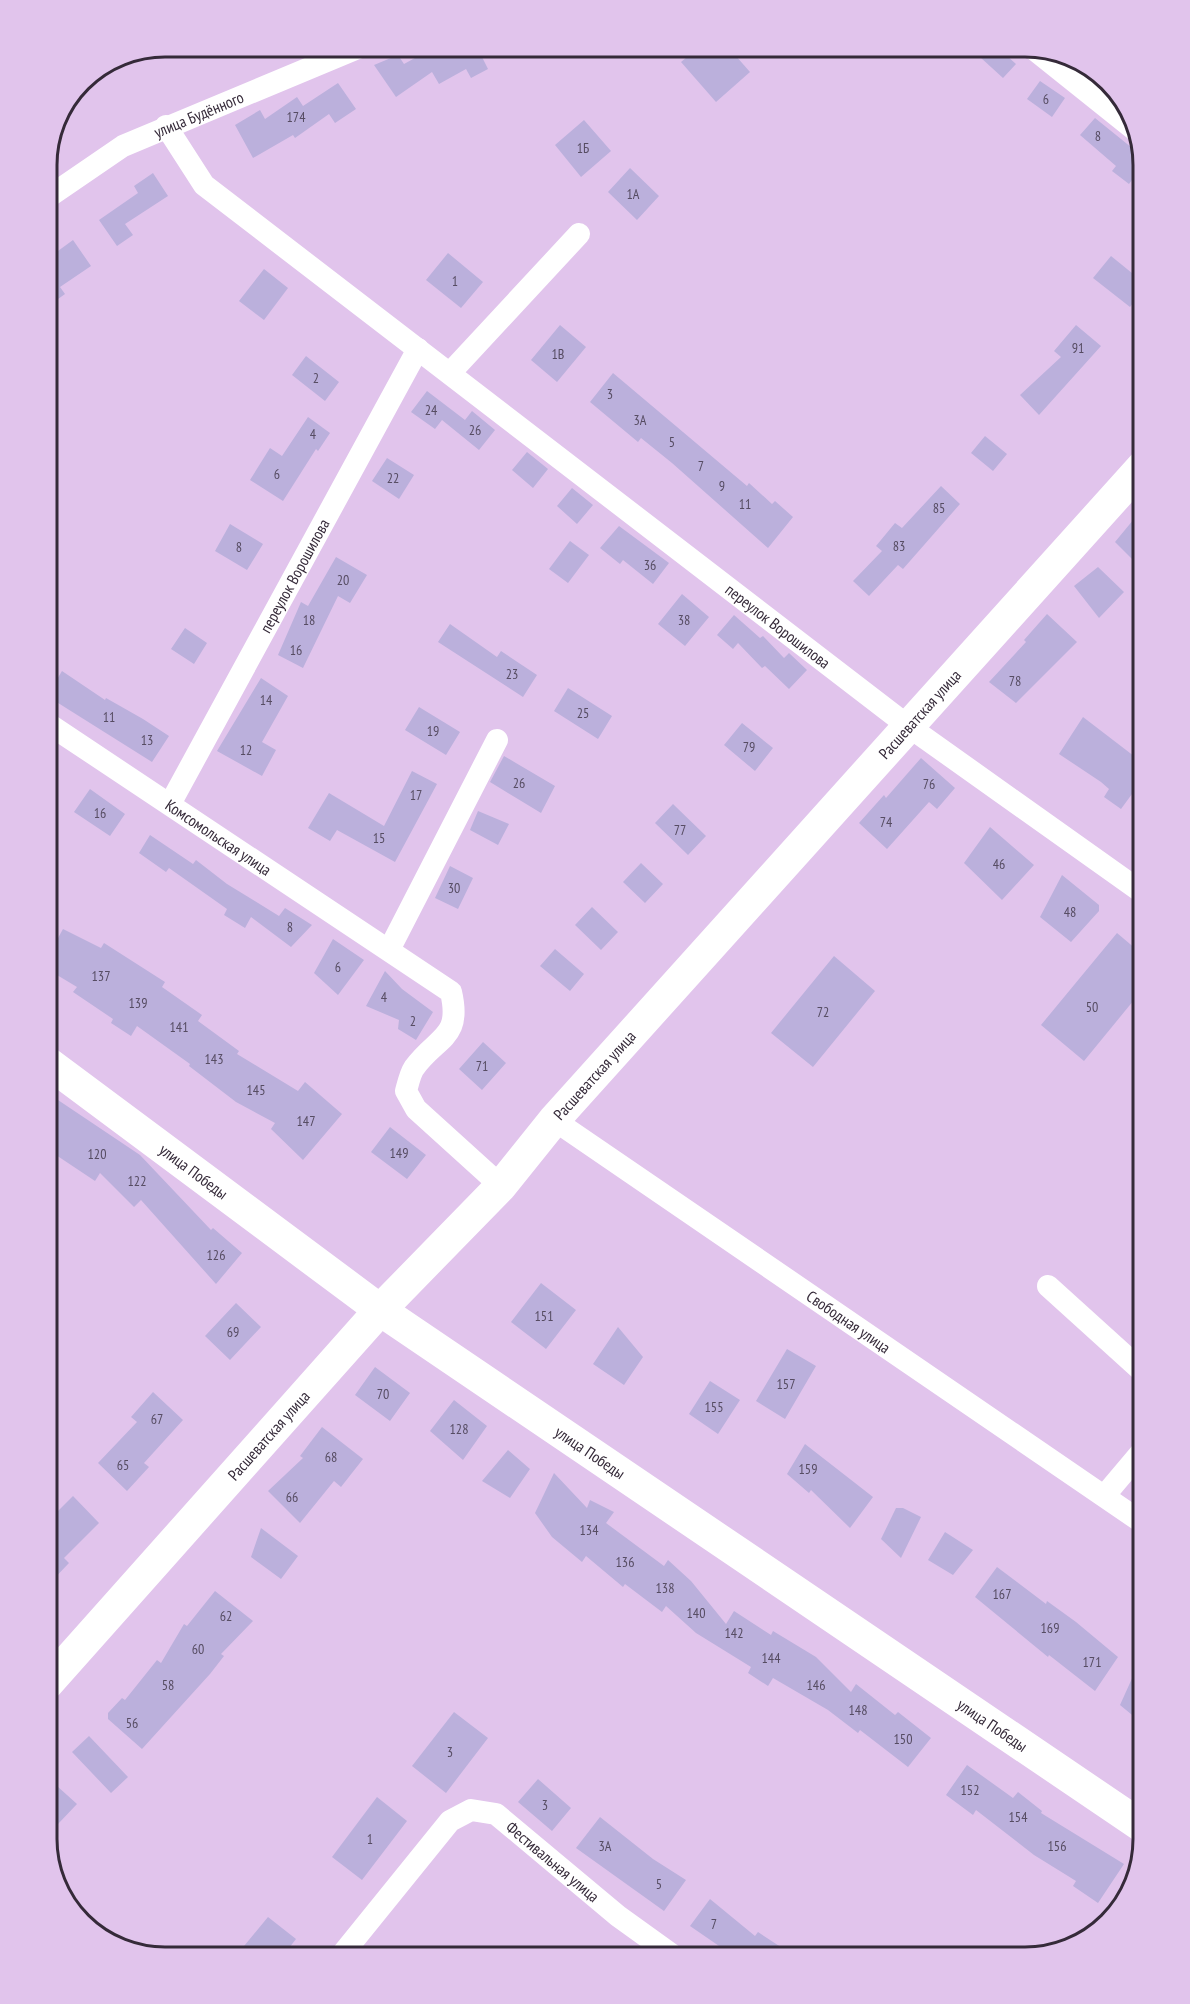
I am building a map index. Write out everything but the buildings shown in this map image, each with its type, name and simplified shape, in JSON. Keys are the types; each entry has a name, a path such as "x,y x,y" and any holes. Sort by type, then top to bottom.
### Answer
{"street":[{"name":"улица Будённого","path":"57,191 123,146 333,57"},
{"path":"1046,59 1124,122"},
{"name":"переулок Ворошилова","path":"166,126 204,185 908,726 1133,886"},
{"path":"450,374 579,234"},
{"name":"переулок Ворошилова","path":"170,804 418,349"},
{"name":"Расшеватская улица","path":"57,1672 380,1311 501,1186 554,1120 1133,477"},
{"name":"Комсомольская улица","path":"57,730 451,992 456,1014 448,1033 413,1069 406,1091 416,1109 501,1186"},
{"path":"389,950 497,740"},
{"name":"улица Победы","path":"57,1069 380,1311 1133,1820"},
{"name":"Свободная улица","path":"554,1120 1105,1495 1133,1516"},
{"path":"1048,1286 1133,1363"},
{"path":"1105,1495 1133,1462"},
{"name":"Фестивальная улица","path":"348,1947 450,1821 471,1810 496,1815 618,1916 661,1947"}]}
